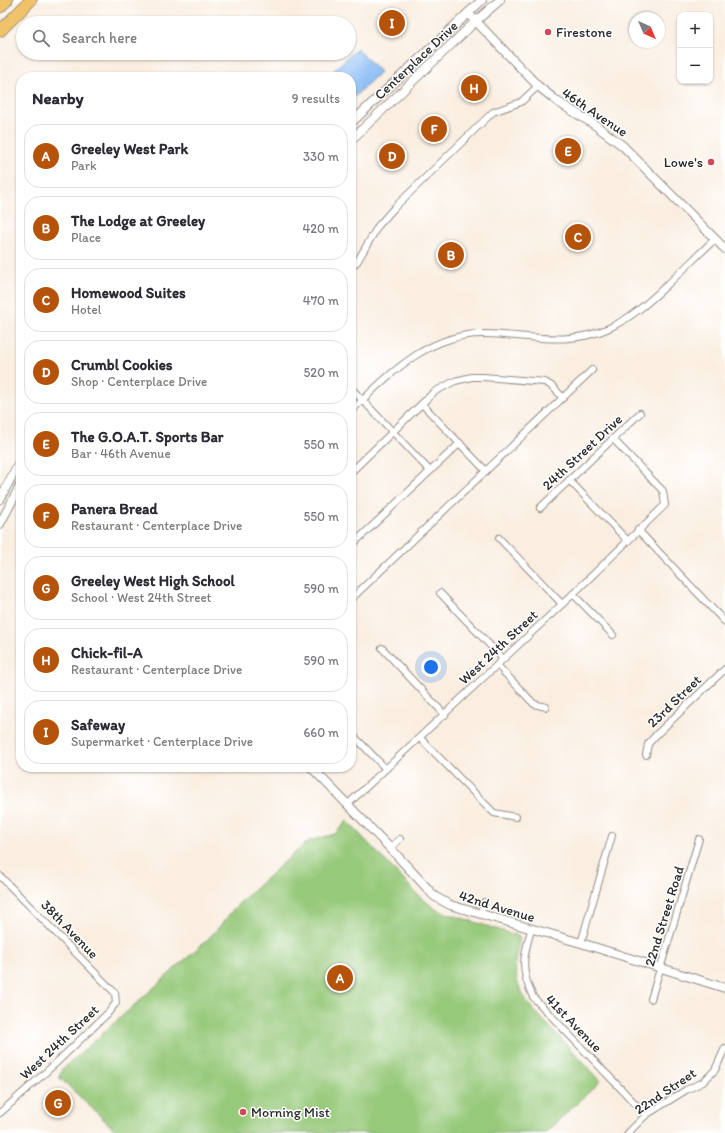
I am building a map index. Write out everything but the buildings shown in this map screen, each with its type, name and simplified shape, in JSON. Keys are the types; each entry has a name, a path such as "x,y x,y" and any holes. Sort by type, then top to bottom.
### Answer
{"highway":[{"path":"0,7 6,0"},
{"path":"0,30 31,0"}],"street":[{"name":"Centerplace Drive","path":"356,118 482,0"},
{"name":"Centerplace Drive","path":"356,135 500,0"},
{"name":"46th Avenue","path":"468,13 538,86 558,102 595,125 623,146 725,249"},
{"path":"356,263 378,226 395,207 494,112 521,102 538,86"},
{"path":"356,406 405,362 424,350 443,341 465,335 485,334 550,340 589,335 608,329 625,320 643,307 715,239"},
{"path":"356,594 592,370"},
{"path":"356,467 434,392 455,381 483,377 545,382 553,387 563,398"},
{"path":"356,393 430,471"},
{"path":"422,404 486,471"},
{"name":"24th Street Drive","path":"540,508 640,413"},
{"name":"West 24th Street","path":"347,805 445,715 664,505 663,491 613,439"},
{"path":"356,541 460,443"},
{"path":"0,499 16,469"},
{"path":"569,480 628,541"},
{"path":"0,524 16,494"},
{"path":"638,530 725,622"},
{"path":"499,538 562,604"},
{"path":"440,593 503,659"},
{"path":"572,594 613,634"},
{"path":"382,648 445,715"},
{"path":"497,665 534,704 546,707"},
{"name":"23rd Street","path":"646,755 648,744 656,735 725,669"},
{"path":"356,737 386,769"},
{"path":"420,738 494,813 516,817"},
{"name":"42nd Avenue","path":"316,772 390,848 434,896 450,904 531,930 581,943 725,988"},
{"path":"581,943 612,836"},
{"path":"390,848 400,839"},
{"name":"22nd Street Road","path":"651,999 699,840"},
{"name":"38th Avenue","path":"0,876 115,993 116,1003"},
{"path":"481,913 484,902"},
{"name":"41st Avenue","path":"531,930 523,965 526,983 533,997 646,1115"},
{"name":"West 24th Street","path":"0,1114 76,1046 108,1014 116,1003"},
{"name":"22nd Street","path":"628,1133 646,1115 686,1090 703,1082 715,1070 725,1048"}],"green space":[{"path":"347,821 420,897 437,910 518,936 520,939 515,966 518,982 525,998 530,1006 601,1081 545,1133 118,1133 59,1077 62,1070 208,939 235,907 291,856 309,841 335,834"}],"water":[{"path":"357,48 380,72 356,95 356,72 332,72 345,60 356,60"}],"place":[{"name":"Safeway","path":"392,23"},
{"name":"Firestone","path":"548,32"},
{"name":"Chick-fil-A","path":"474,88"},
{"name":"Panera Bread","path":"434,129"},
{"name":"The G.O.A.T. Sports Bar","path":"568,151"},
{"name":"Crumbl Cookies","path":"392,156"},
{"name":"Lowe's","path":"711,162"},
{"name":"Homewood Suites","path":"578,237"},
{"name":"The Lodge at Greeley","path":"451,255"},
{"name":"Greeley West Park","path":"340,978"},
{"name":"Greeley West High School","path":"58,1103"},
{"name":"Morning Mist","path":"243,1112"}]}
